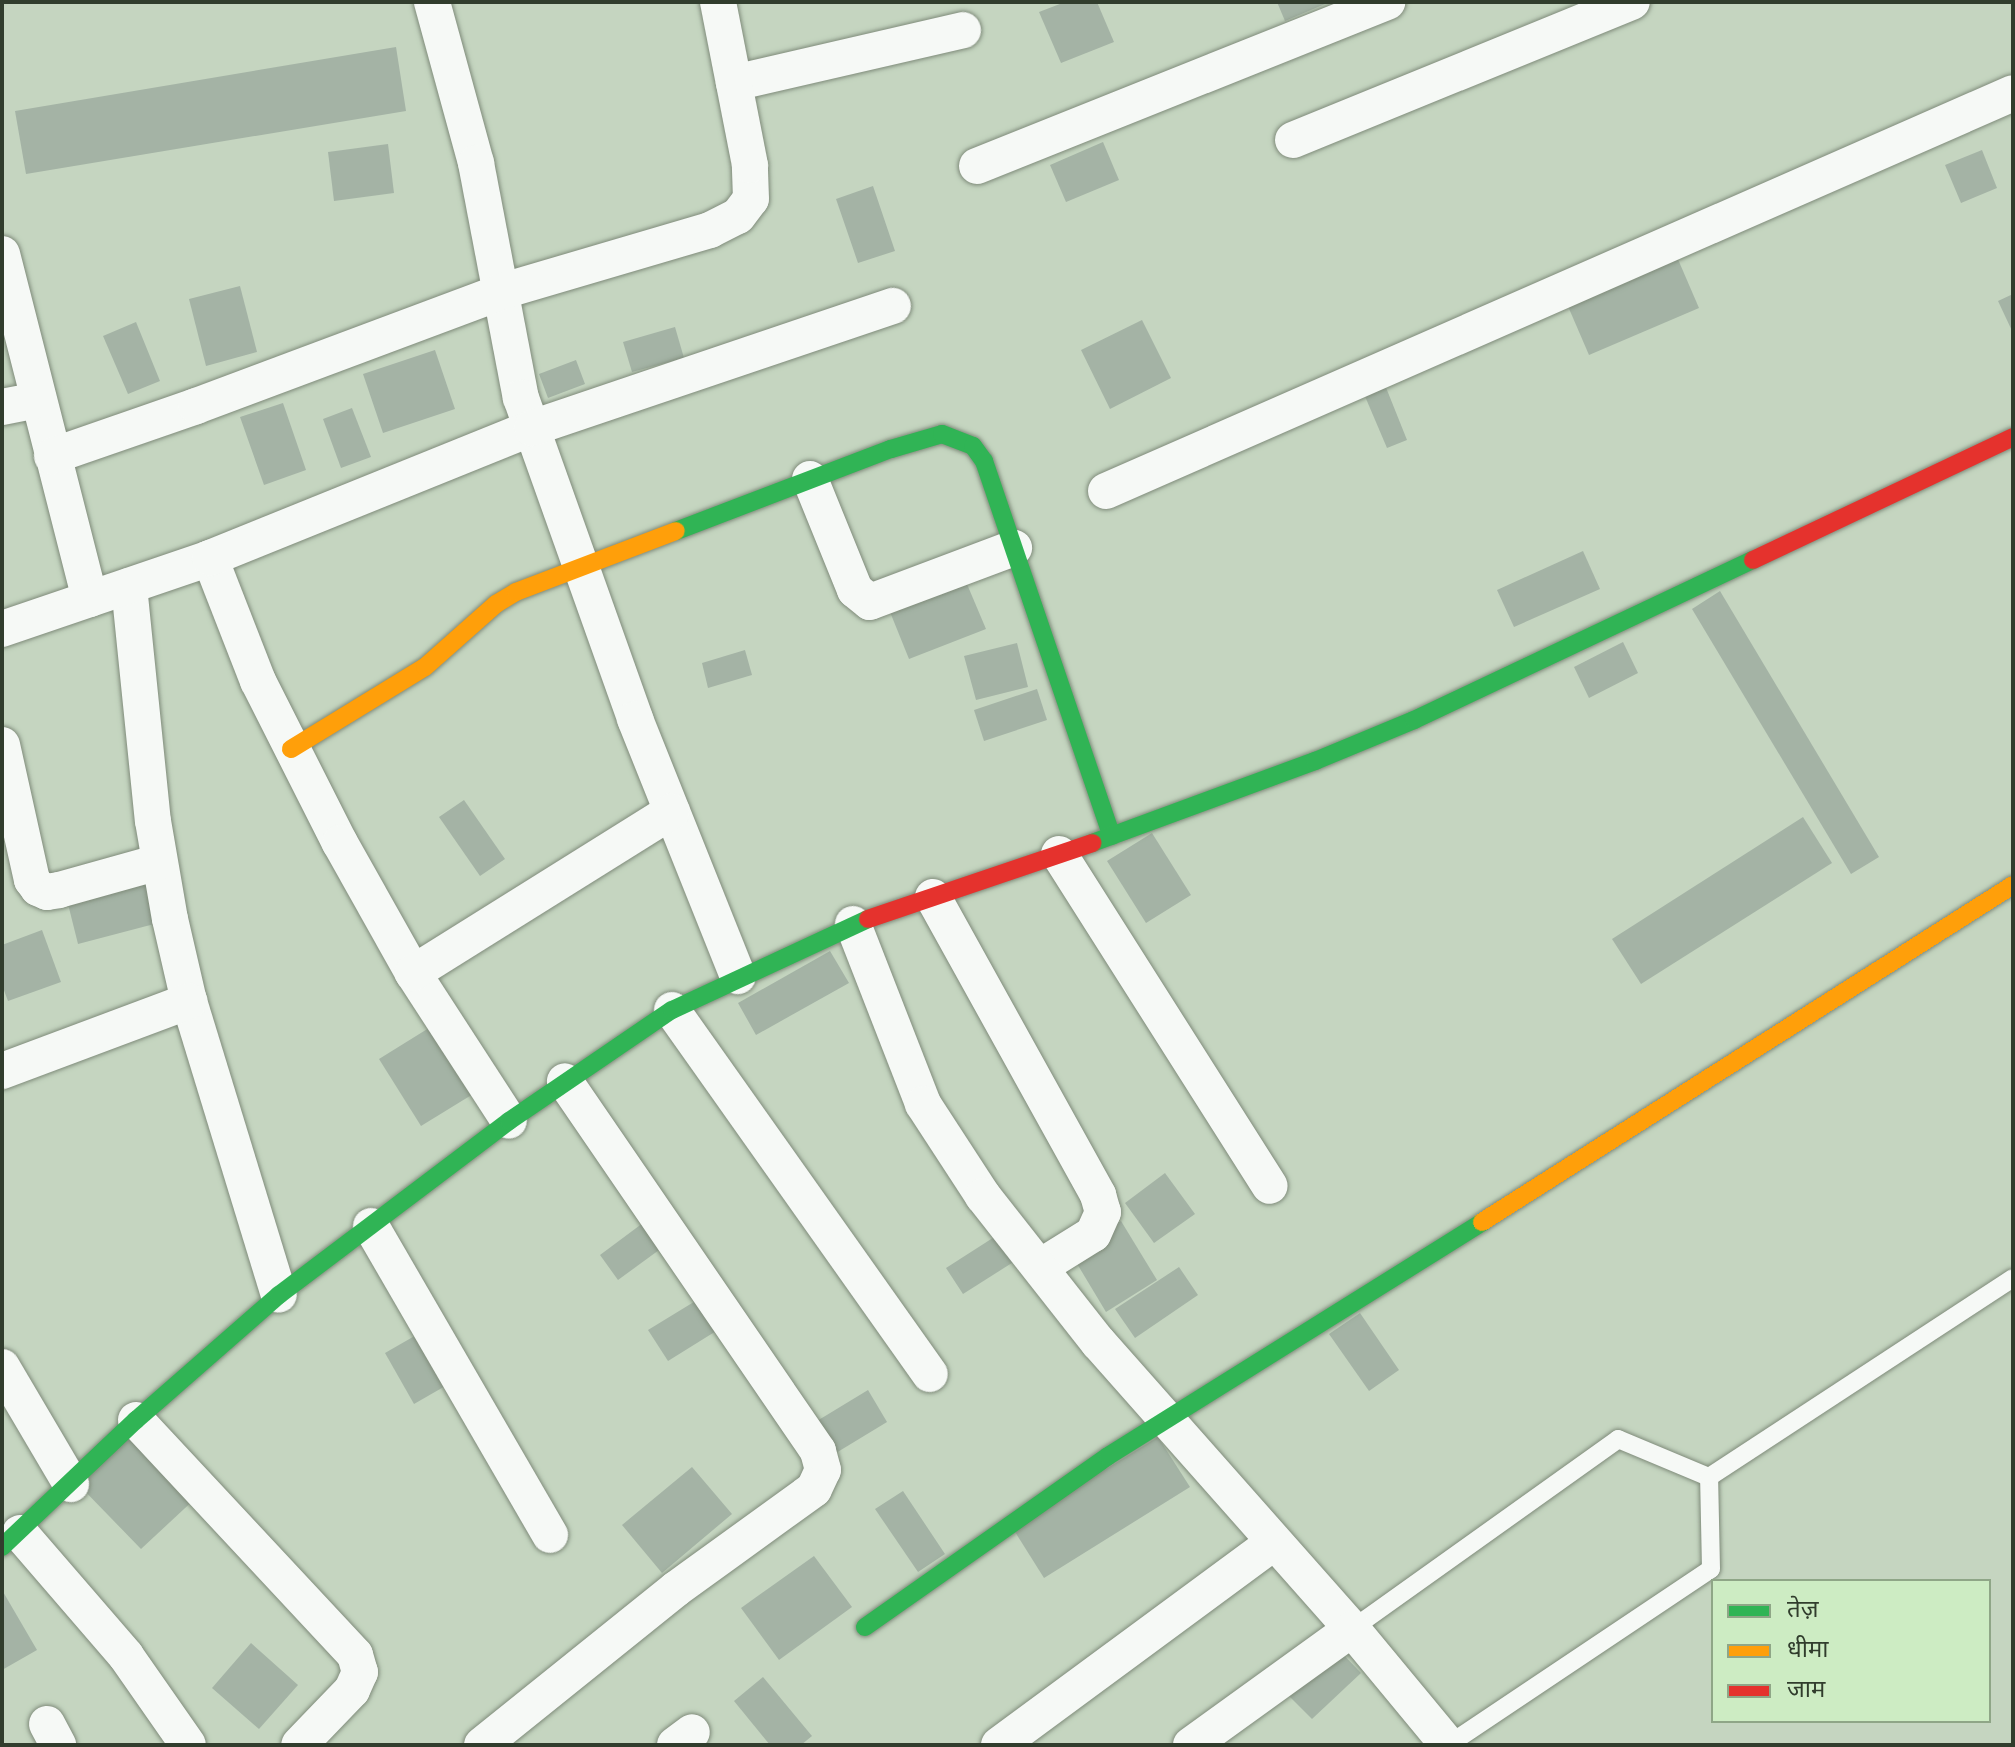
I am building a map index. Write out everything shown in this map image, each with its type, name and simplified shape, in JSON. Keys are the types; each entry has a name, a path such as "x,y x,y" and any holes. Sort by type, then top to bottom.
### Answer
{"street":[{"path":"432,2 476,163 503,291 521,398 672,811 738,976"},
{"path":"52,456 196,406 503,291 710,230 738,216 751,199 750,165 718,2"},
{"path":"977,166 1387,2"},
{"path":"1293,140 1632,2"},
{"path":"734,83 963,30"},
{"path":"1106,491 2013,93"},
{"path":"2,254 19,403 52,456 90,599"},
{"path":"2,629 210,558 532,428 893,306"},
{"path":"291,749 425,667 496,604 581,566 924,437 942,434 958,437 973,446 984,461 1112,836"},
{"path":"188,1745 126,1656 11,1540 136,1420 279,1295 509,1121 672,1010 738,976 853,924 1112,836 1414,720 2013,437"},
{"path":"810,479 855,590 870,602 1014,548"},
{"path":"210,558 258,681 291,749 413,973 509,1121"},
{"path":"129,586 159,862 189,1001 279,1295"},
{"path":"2,745 32,880 38,888 47,892 59,890 159,862"},
{"path":"413,973 672,811"},
{"path":"1059,854 1270,1186"},
{"path":"865,1627 1108,1456 1168,1421 2013,885"},
{"path":"933,897 1098,1195 1103,1212 1093,1234 1040,1267"},
{"path":"853,924 923,1104 983,1196 1098,1342 1352,1629 1448,1745"},
{"path":"2,1071 189,1001"},
{"path":"672,1010 930,1374"},
{"path":"482,1745 664,1599 814,1489 823,1470 818,1451 565,1081"},
{"path":"371,1226 550,1535"},
{"path":"2,1367 71,1484"},
{"path":"136,1420 355,1655 360,1672 352,1690 299,1745"},
{"path":"999,1745 1273,1543"},
{"path":"1191,1745 1352,1629"}],"lane":[{"path":"1709,1477 2013,1278"},
{"path":"1352,1629 1618,1439 1709,1477"},
{"path":"1448,1745 1711,1569 1709,1477"}],"building":[{"path":"1065,2 1097,2 1114,42 1061,63 1039,12"},
{"path":"1277,2 1324,2 1325,4 1285,21"},
{"path":"396,47 406,111 26,174 15,111"},
{"path":"1103,142 1119,180 1066,202 1050,165"},
{"path":"388,144 394,193 334,201 328,152"},
{"path":"1982,150 1997,188 1961,203 1945,165"},
{"path":"873,186 895,251 858,263 836,199"},
{"path":"1677,257 1699,308 1589,355 1567,304"},
{"path":"240,286 257,352 206,366 189,299"},
{"path":"2013,294 2013,333 1998,301"},
{"path":"1142,320 1171,378 1110,409 1081,350"},
{"path":"136,322 160,381 128,394 103,336"},
{"path":"675,327 684,358 632,372 623,342"},
{"path":"435,350 455,409 383,433 363,374"},
{"path":"576,360 585,384 548,398 539,374"},
{"path":"1385,385 1407,440 1387,448 1364,394"},
{"path":"283,403 306,470 264,485 240,417"},
{"path":"352,408 371,457 341,468 323,419"},
{"path":"1583,551 1600,589 1514,627 1497,590"},
{"path":"964,577 986,629 909,659 888,607"},
{"path":"1720,591 1879,857 1851,874 1692,609"},
{"path":"1623,642 1638,673 1589,698 1574,667"},
{"path":"1017,643 1028,687 976,700 964,656"},
{"path":"745,650 752,675 708,688 702,663"},
{"path":"1037,689 1047,720 984,741 974,710"},
{"path":"464,800 505,859 480,876 439,817"},
{"path":"1803,817 1832,863 1641,984 1612,939"},
{"path":"1152,833 1191,895 1146,923 1107,861"},
{"path":"146,876 158,923 78,944 66,896"},
{"path":"42,930 61,982 8,1001 2,985 2,945"},
{"path":"830,951 849,983 756,1035 738,1003"},
{"path":"437,1023 478,1091 421,1126 379,1059"},
{"path":"1165,1173 1195,1214 1154,1243 1125,1203"},
{"path":"651,1217 670,1242 618,1280 600,1255"},
{"path":"1121,1221 1157,1280 1106,1312 1070,1252"},
{"path":"999,1234 1015,1261 963,1294 946,1268"},
{"path":"1179,1267 1198,1295 1135,1338 1115,1309"},
{"path":"702,1297 721,1328 668,1361 648,1330"},
{"path":"1360,1313 1399,1370 1369,1391 1329,1334"},
{"path":"425,1330 454,1381 414,1404 385,1353"},
{"path":"868,1390 887,1422 831,1456 812,1424"},
{"path":"133,1428 198,1496 141,1549 76,1482"},
{"path":"1158,1437 1190,1487 1044,1578 1012,1527"},
{"path":"692,1467 732,1514 662,1573 622,1525"},
{"path":"903,1491 945,1554 918,1572 875,1509"},
{"path":"814,1556 852,1607 779,1660 741,1608"},
{"path":"2,1590 37,1650 2,1670"},
{"path":"251,1643 298,1685 259,1729 212,1688"},
{"path":"1336,1647 1361,1673 1312,1719 1287,1694"},
{"path":"763,1677 812,1736 801,1745 770,1745 734,1701"}],"traffic: fast":[{"path":"676,531 891,449 942,434 973,446 984,461 1112,836"},
{"path":"1092,843 1315,761 1414,720 1753,560"},
{"path":"2,1547 136,1420 279,1295 509,1121 672,1010 868,919"},
{"path":"865,1627 1108,1456 1482,1222"}],"traffic: slow":[{"path":"291,749 425,667 496,604 516,592 676,531"},
{"path":"1482,1222 2013,885"}],"traffic: jam":[{"path":"1753,560 2013,437"},
{"path":"868,919 1092,843"}]}
